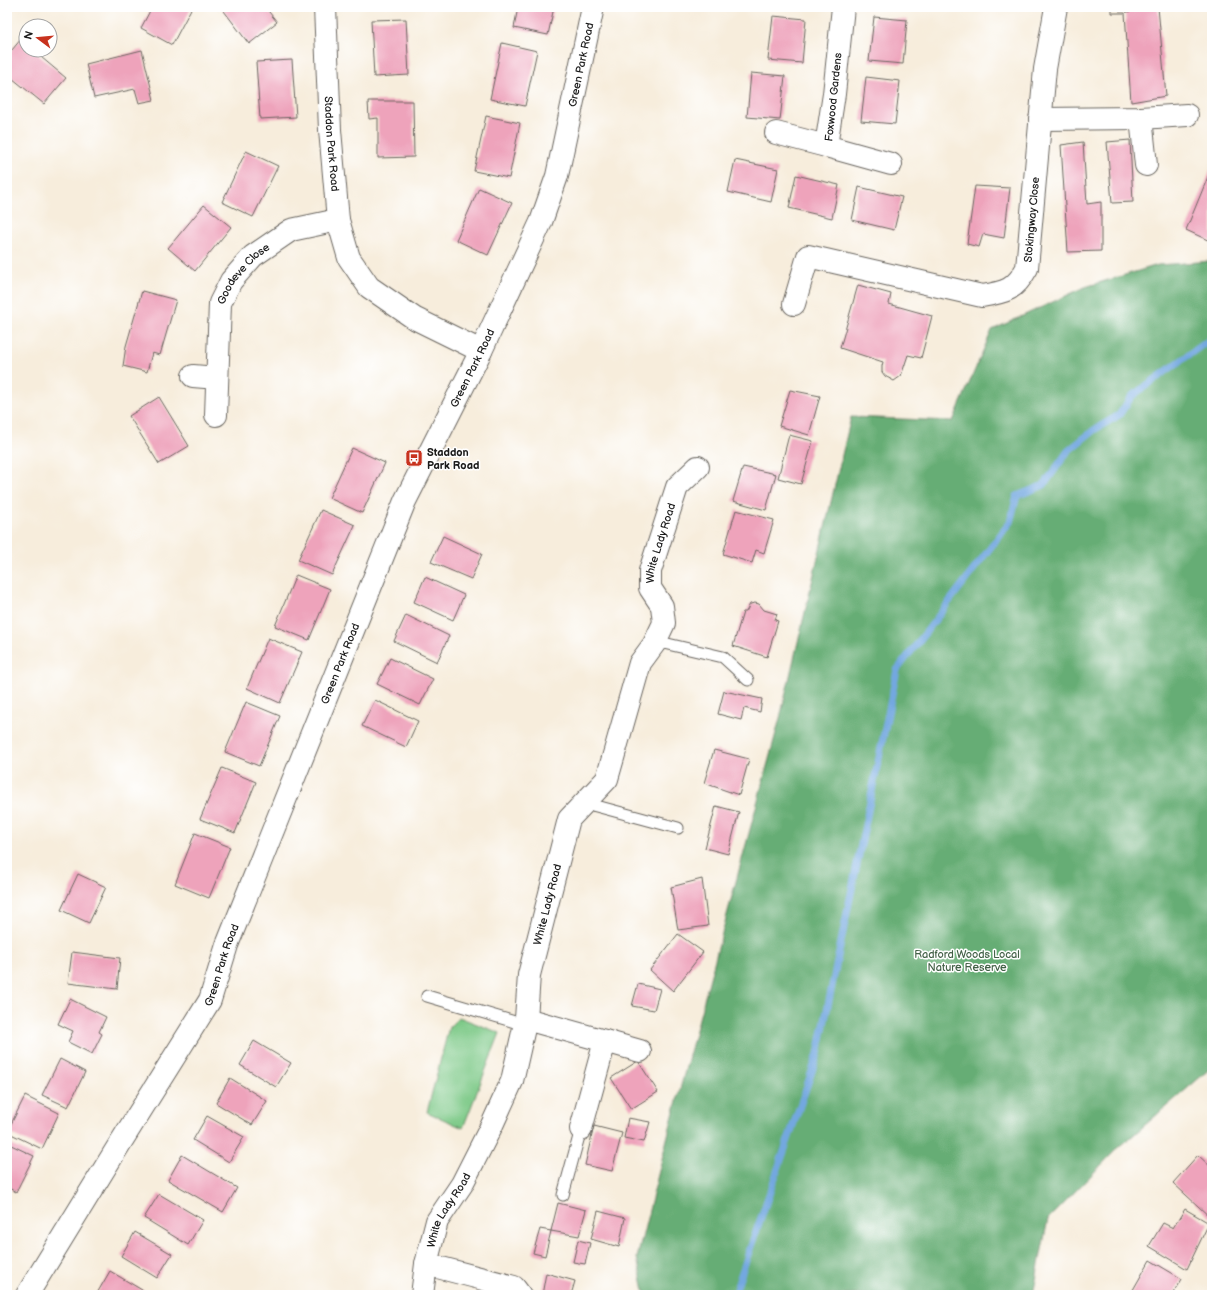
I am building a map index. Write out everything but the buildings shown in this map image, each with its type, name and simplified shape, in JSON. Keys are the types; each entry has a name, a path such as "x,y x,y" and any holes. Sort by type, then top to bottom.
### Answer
{"street":[{"name":"Staddon Park Road","path":"325,7 330,130 338,220 349,258 369,287 414,318 481,351"},
{"name":"Green Park Road","path":"27,1295 119,1144 210,1000 227,945 405,501 481,351 541,222 557,176 593,7"},
{"name":"Foxwood Gardens","path":"843,7 834,94 826,146 891,164"},
{"name":"Stokingway Close","path":"794,304 808,256 982,296 1008,290 1020,280 1027,268 1040,119 1056,7"},
{"path":"1040,119 1141,118 1187,115"},
{"path":"1141,118 1146,165"},
{"path":"776,133 826,146"},
{"name":"Goodeve Close","path":"216,415 220,303 231,282 253,256 291,230 338,220"},
{"path":"193,376 217,378"},
{"name":"White Lady Road","path":"520,1295 514,1287 426,1264 437,1221 462,1184 492,1125 512,1081 525,1022 529,975 569,819 607,779 640,663 655,641 664,623 662,606 650,588 650,571 677,487 698,467"},
{"path":"525,1022 640,1051"},
{"path":"581,1129 605,1041"},
{"path":"422,1295 426,1264"}],"lane":[{"path":"655,641 723,657 748,680"},
{"path":"585,803 678,828"},
{"path":"427,996 525,1022"},
{"path":"563,1195 581,1129"}],"green space":[{"name":"Radford Woods Local Nature Reserve","path":"1212,261 1212,1067 1115,1151 1048,1219 1033,1295 645,1295 637,1258 672,1119 780,718 851,417 953,421 992,330 1085,287 1158,265"},
{"path":"459,1017 500,1033 463,1128 427,1112 449,1027"}],"waterway":[{"path":"734,1295 818,1054 897,670 1010,522 1017,496 1044,485 1068,451 1094,430 1119,415 1132,396 1212,338"}],"place":[{"name":"Staddon Park Road","path":"414,458"}]}
